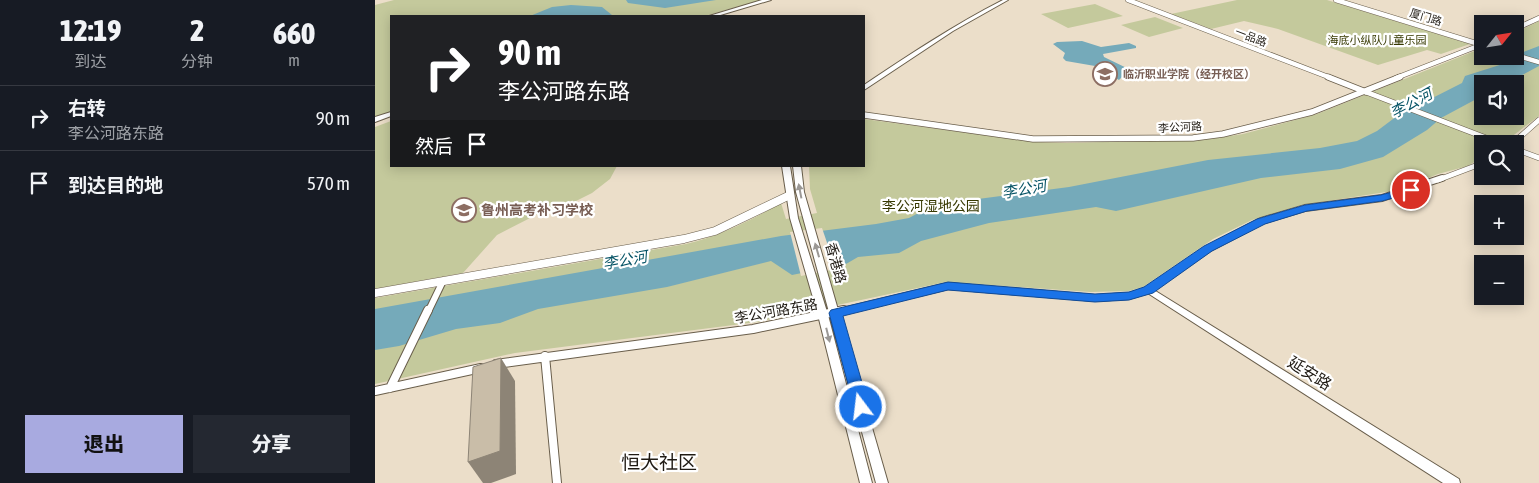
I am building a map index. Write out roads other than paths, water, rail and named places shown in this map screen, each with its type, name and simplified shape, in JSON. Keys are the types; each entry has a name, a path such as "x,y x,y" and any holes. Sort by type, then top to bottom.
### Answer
{"main road":[{"path":"716,15 768,0"},
{"path":"722,15 774,0"},
{"path":"865,81 905,53 998,0"},
{"path":"865,87 927,44 1006,0"},
{"path":"375,122 390,116"},
{"name":"香港路","path":"787,167 794,218 823,316 866,483"},
{"name":"香港路","path":"797,167 807,215 882,483"},
{"name":"延安路","path":"1149,290 1454,483"}],"street":[{"name":"一品路","path":"1128,0 1365,92"},
{"name":"厦门路","path":"1336,0 1474,43"},
{"path":"1524,25 1539,18"},
{"name":"李公河路","path":"865,115 1033,139 1193,138 1223,134 1284,120 1365,92 1387,81 1474,48"},
{"path":"1524,58 1539,62"},
{"path":"1365,92 1480,135"},
{"path":"1522,135 1539,120"},
{"path":"1524,152 1539,158"},
{"name":"李公河路东路","path":"375,392 516,360 753,329 823,316 948,286 1095,298 1129,296 1149,290 1208,249 1261,222 1305,208 1382,198 1411,190 1474,166"},
{"path":"375,293 684,239 715,231 790,195"},
{"path":"390,388 443,281"},
{"path":"545,356 557,483"}],"water":[{"path":"626,0 716,0 665,8 628,3"},
{"path":"571,5 602,7 612,15 532,15 552,7"},
{"path":"1082,41 1101,47 1129,43 1136,46 1136,48 1103,54 1104,57 1139,74 1123,76 1119,80 1095,66 1066,61 1063,58 1065,53 1053,44 1057,42"},
{"path":"1539,46 1539,66 1522,75 1474,75 1474,100 1441,118 1427,130 1383,157 1340,169 1261,178 1116,211 1096,207 989,223 921,241 899,253 858,257 846,264 792,275 771,261 667,287 538,309 500,323 456,329 399,346 375,350 375,309 781,236 909,218 924,210 952,203 1069,187 1208,160 1320,148 1357,141 1377,131 1397,116 1462,83 1465,76 1500,65 1524,65 1524,52"}],"place":[{"name":"临沂职业学院（经开校区）","path":"1105,74"},
{"name":"鲁州高考补习学校","path":"464,210"}],"district":[{"name":"恒大社区","path":"659,462"}],"park label":[{"name":"海底小纵队儿童乐园","path":"1377,40"},
{"name":"李公河湿地公园","path":"931,206"}],"water label":[{"name":"李公河","path":"1411,103"},
{"name":"李公河","path":"1024,189"},
{"name":"李公河","path":"625,260"}]}
